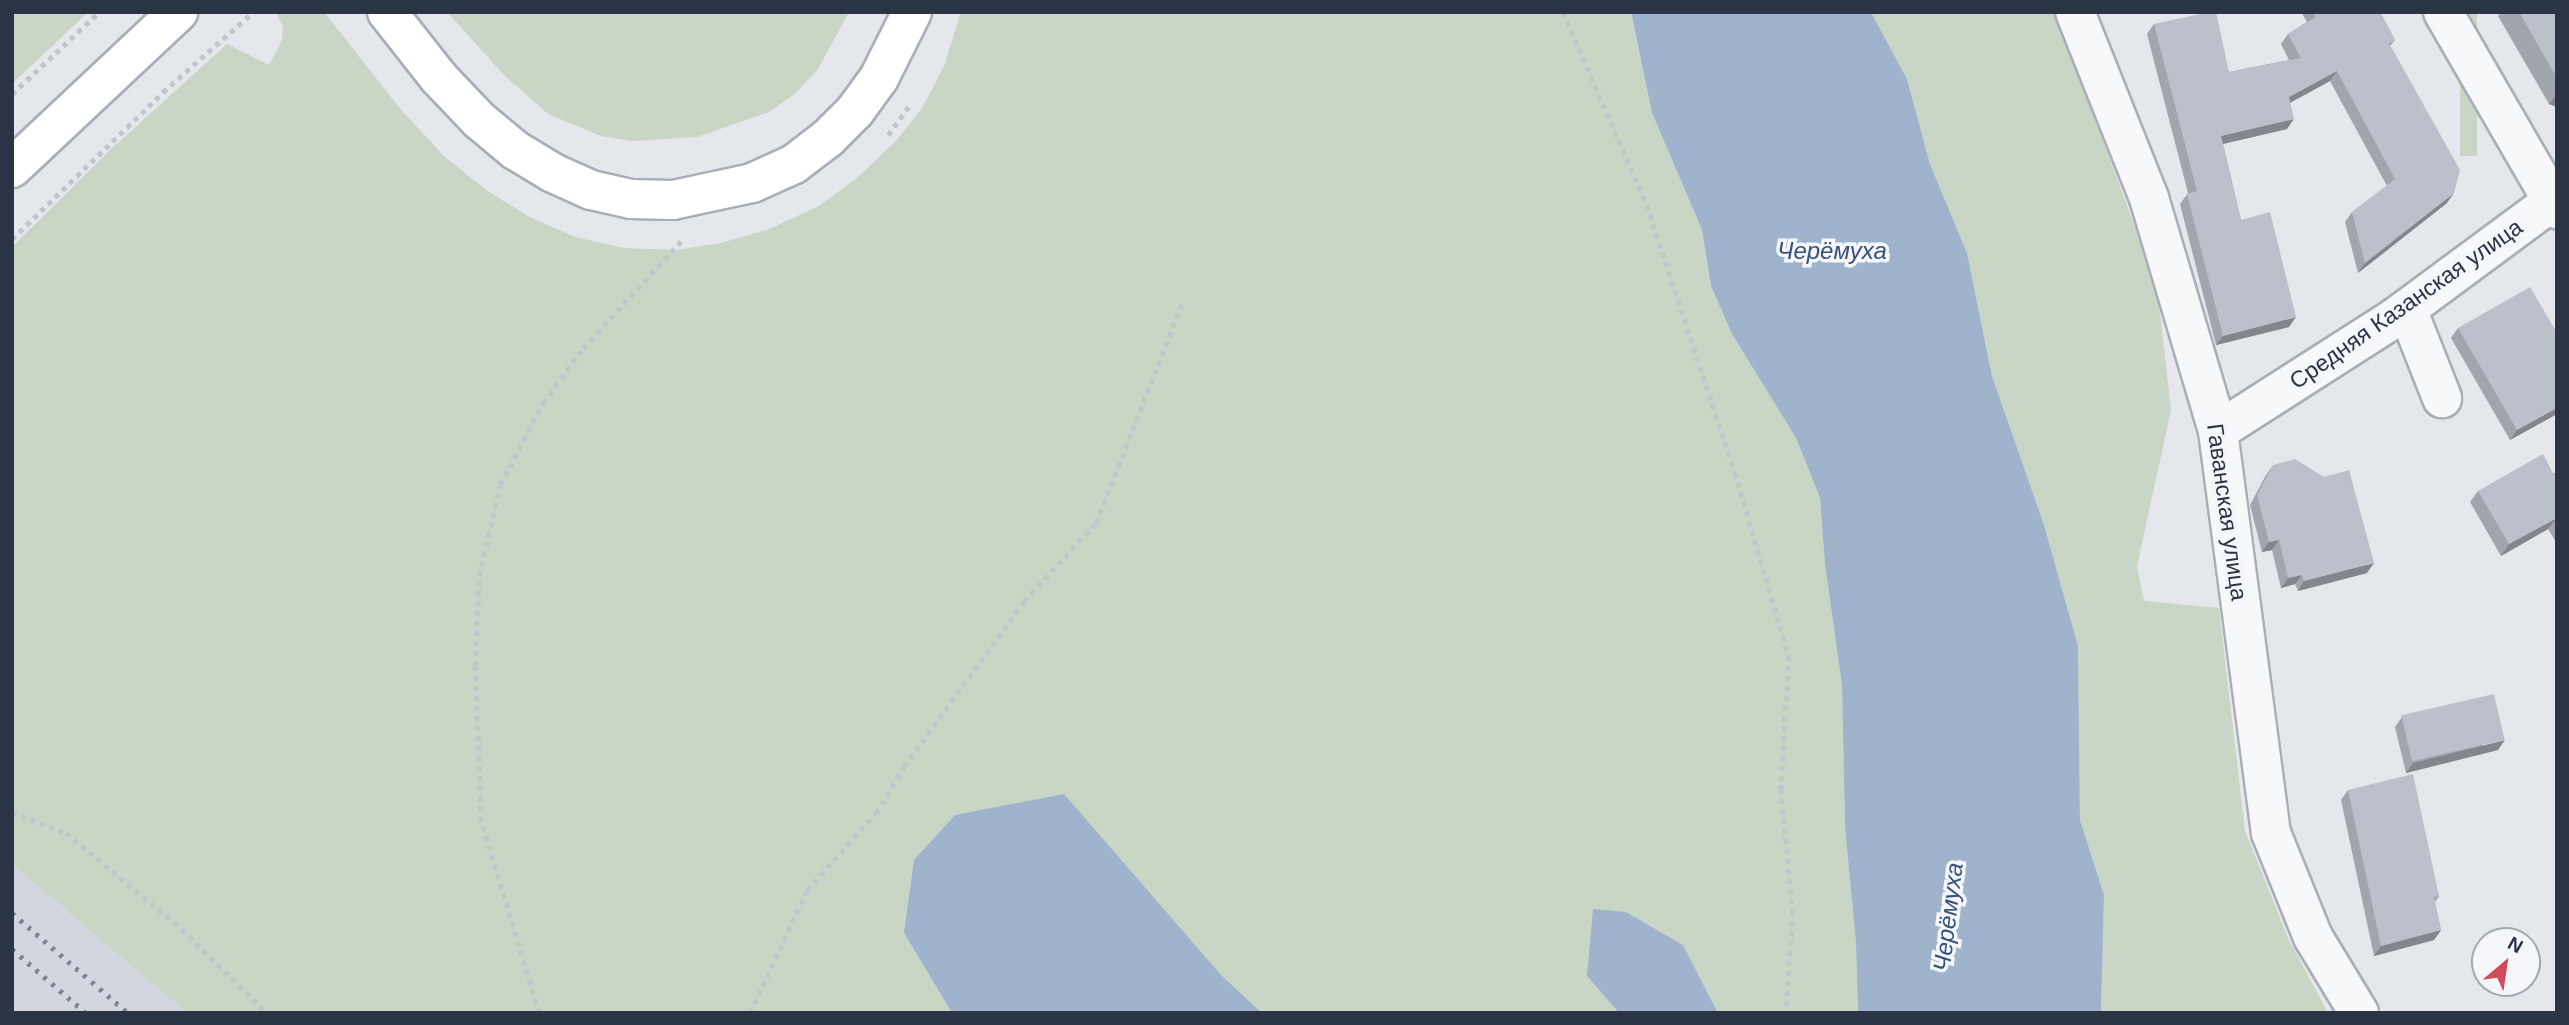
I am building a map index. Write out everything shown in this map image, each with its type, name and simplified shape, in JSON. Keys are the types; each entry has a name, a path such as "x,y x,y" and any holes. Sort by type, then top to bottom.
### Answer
{"main road":[{"path":"12,168 178,12"},
{"path":"387,12 439,78 480,120 515,150 553,173 591,190 631,199 673,200 752,183 794,163 828,138 855,111 879,78 912,12"},
{"path":"828,138 865,85 882,50 893,12"}],"street":[{"name":"Гаванская улица","path":"2075,12 2149,198 2218,431 2272,834 2314,937 2359,1013"},
{"path":"2443,12 2555,203"},
{"name":"Средняя Казанская улица","path":"2218,431 2407,309 2555,203"},
{"path":"2407,309 2442,398"}],"path":[{"path":"12,94 99,12"},
{"path":"12,239 106,145 253,12"},
{"path":"1563,12 1647,205 1735,472 1789,656 1781,789 1793,911 1786,1013"},
{"path":"878,144 897,126 916,95"},
{"path":"539,1013 481,821 475,666 479,576 500,485 543,403 583,348 687,234"},
{"path":"750,1013 807,890 876,813 904,767 1024,601 1096,523 1182,304"},
{"path":"12,812 66,833 182,929 267,1013"}],"shaded area":[{"path":"12,864 187,1013 12,1013"}],"green space":[{"path":"12,12 88,12 12,84"},
{"path":"276,12 324,12 402,111 445,157 486,190 530,217 575,237 624,248 676,250 721,243 769,229 819,206 858,177 896,141 922,108 944,66 961,12 1631,12 1652,113 1702,230 1711,286 1732,334 1796,438 1820,498 1825,564 1842,686 1845,828 1856,943 1858,1013 1718,1013 1683,945 1587,976 1619,1013 1262,1013 1221,975 904,933 952,1013 187,1013 12,864 12,247 110,150 227,44 269,65 282,40 283,27"},
{"path":"447,12 849,12 818,69 795,94 769,112 697,137 632,141 601,136 548,114 504,75"},
{"path":"1871,12 2055,12 2157,286 2171,410 2137,566 2144,601 2219,608 2245,831 2288,938 2328,1013 2101,1013 2104,895 2080,820 2078,646 2044,525 1992,376 1967,253 1930,164 1907,79"},
{"path":"2460,12 2477,12 2477,156 2460,156"}],"water":[{"name":"Черёмуха","path":"1631,12 1871,12 1907,79 1930,164 1967,253 1992,376 2044,525 2078,646 2080,820 2104,895 2101,1013 1858,1013 1856,943 1845,828 1842,686 1825,564 1820,498 1796,438 1732,334 1711,286 1702,230 1652,113"},
{"path":"1064,794 1221,975 1262,1013 952,1013 904,933 914,860 955,815"},
{"path":"1593,909 1626,912 1683,945 1718,1013 1619,1013 1587,976"}],"building":[{"path":"2216,12 2229,72 2301,58 2288,34 2316,17 2314,12 2380,12 2395,40 2389,43 2460,170 2454,193 2365,263 2352,212 2395,179 2337,71 2289,97 2294,119 2221,136 2241,220 2270,212 2296,317 2223,336 2187,194 2197,191 2154,24"},
{"path":"2519,12 2557,12 2557,78"},
{"path":"2530,287 2557,333 2557,408 2517,430 2458,328"},
{"path":"2543,454 2554,475 2557,473 2557,518 2509,544 2478,491"},
{"path":"2295,459 2324,477 2349,470 2374,563 2304,581 2302,575 2288,578 2279,540 2269,542 2257,495 2273,465"},
{"path":"2494,694 2505,740 2412,761 2401,715"},
{"path":"2413,774 2439,896 2434,897 2441,930 2381,946 2348,790"}],"railway":[{"path":"12,913 128,1013"},
{"path":"12,949 86,1013"}]}
